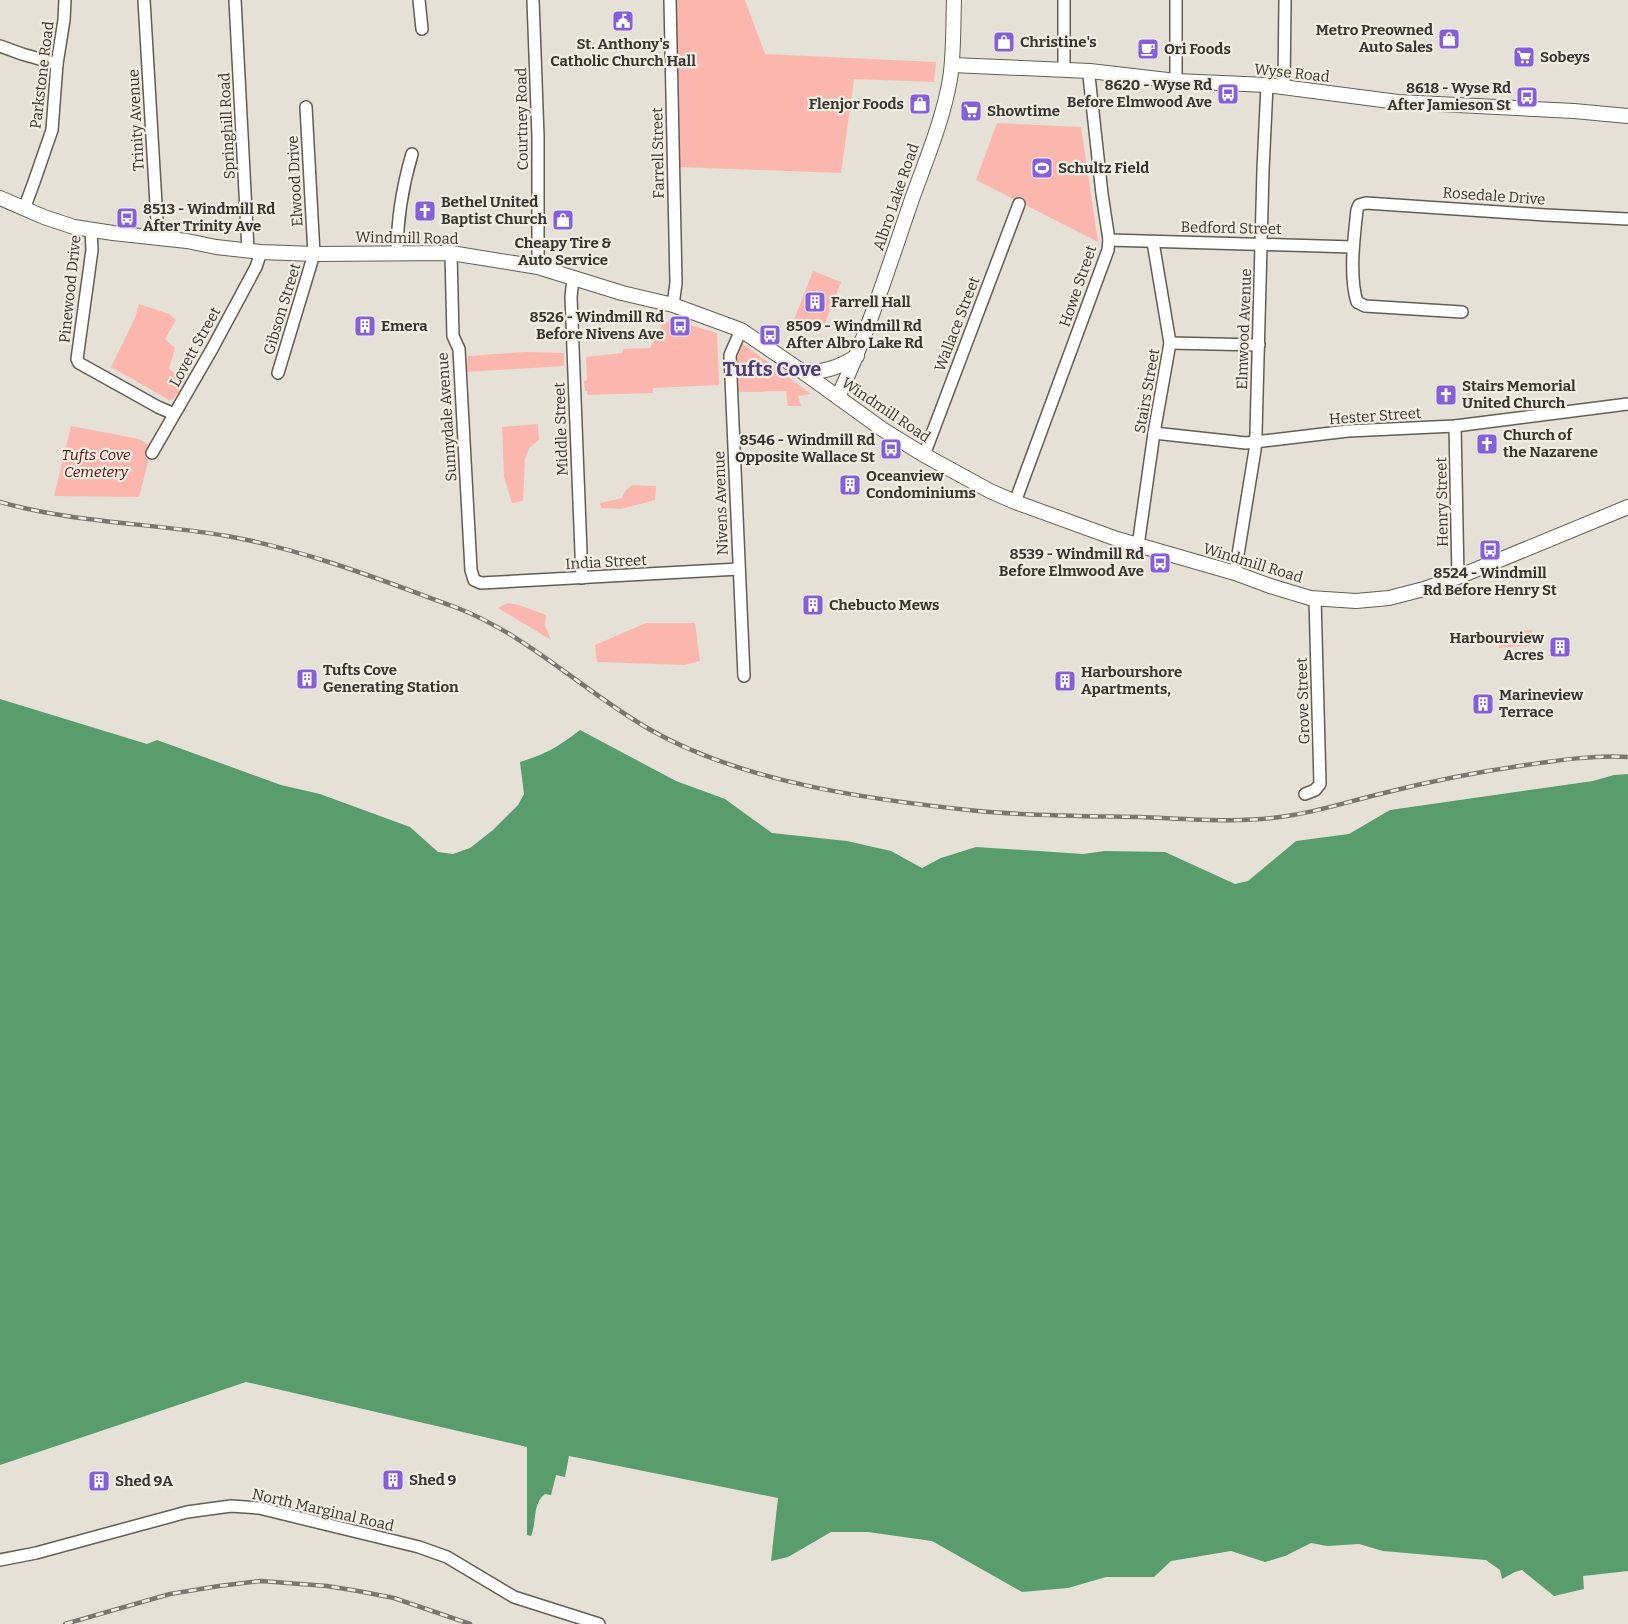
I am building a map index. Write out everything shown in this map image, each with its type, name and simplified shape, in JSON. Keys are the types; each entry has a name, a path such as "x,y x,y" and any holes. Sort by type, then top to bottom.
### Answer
{"main road":[{"name":"Albro Lake Road","path":"838,397 857,355 940,118 952,64 954,0"},
{"name":"Wyse Road","path":"952,64 1090,71 1176,81 1267,86 1398,102 1574,111 1628,116"},
{"name":"Windmill Road","path":"0,198 74,227 254,251 314,254 451,253 538,268 673,305 741,330 882,429 924,455 990,491 1015,502 1138,546 1235,573 1310,598 1356,601 1389,598 1424,589 1458,577 1628,507"},
{"path":"802,372 821,372 843,365 857,355"}],"street":[{"name":"Parkstone Road","path":"24,209 52,130 65,0"},
{"name":"Trinity Avenue","path":"144,0 158,238"},
{"name":"Springhill Road","path":"235,0 254,251"},
{"path":"420,0 422,29"},
{"name":"Courtney Road","path":"533,0 538,136 538,268"},
{"name":"Farrell Street","path":"670,0 676,282 673,305"},
{"path":"1064,0 1064,70"},
{"path":"1176,0 1176,81"},
{"path":"1284,88 1285,0"},
{"path":"0,46 58,64"},
{"name":"Howe Street","path":"1015,502 1108,250 1109,240 1102,194 1090,71"},
{"name":"Elmwood Avenue","path":"1235,573 1256,442 1267,86"},
{"name":"Elwood Drive","path":"306,107 314,254"},
{"path":"397,254 397,230 402,187 412,154"},
{"name":"Rosedale Drive","path":"1354,247 1357,210 1359,205 1366,203 1628,219"},
{"name":"Wallace Street","path":"924,455 1019,204"},
{"name":"Pinewood Drive","path":"91,229 92,250 76,359 79,363 174,414"},
{"name":"Bedford Street","path":"1109,240 1354,247"},
{"name":"Stairs Street","path":"1138,546 1154,433 1170,344 1152,242"},
{"path":"1354,247 1354,293 1357,302 1365,306 1462,312"},
{"name":"Lovett Street","path":"152,454 256,267 254,251"},
{"name":"Sunnydale Avenue","path":"451,253 453,336 459,350 470,570 474,580"},
{"name":"Gibson Street","path":"278,373 314,254"},
{"name":"Middle Street","path":"573,279 571,297 582,578"},
{"name":"Nivens Avenue","path":"741,330 730,356 744,676"},
{"path":"1170,344 1259,345"},
{"name":"Hester Street","path":"1154,433 1246,443 1348,431 1455,426 1628,404"},
{"name":"Henry Street","path":"1455,426 1458,577"},
{"name":"India Street","path":"474,580 481,583 739,569"},
{"name":"Grove Street","path":"1305,794 1315,790 1320,784 1315,598"},
{"name":"North Marginal Road","path":"0,1560 36,1553 187,1512 231,1506 259,1508 419,1547 446,1557 514,1597 599,1624"}],"green space":[{"path":"675,0 745,0 765,54 936,62 934,82 854,79 841,173 678,167 678,72"},
{"path":"997,123 1081,127 1098,242 976,180"},
{"path":"813,271 841,282 822,331 794,320"},
{"path":"139,304 169,314 176,320 165,339 175,348 169,369 188,382 171,401 111,367 135,318"},
{"path":"664,321 694,326 717,333 719,385 653,388 653,393 587,395 584,381 587,380 586,357 622,353 623,349 650,348"},
{"path":"743,344 811,394 798,396 801,406 788,406 786,391 735,392 733,358 737,345"},
{"path":"525,352 564,353 564,366 466,372 468,356"},
{"path":"538,424 539,440 529,448 525,459 523,501 512,503 504,477 502,427"},
{"name":"Tufts Cove Cemetery","path":"71,426 139,439 152,447 139,497 54,496"},
{"path":"632,485 656,486 655,500 621,509 601,508 600,503 622,498 625,491"},
{"path":"508,603 546,615 545,625 551,640 498,608"},
{"path":"646,623 695,623 700,661 685,665 597,662 595,645"},
{"path":"1532,630 1533,645 1499,648 1498,633"}],"shaded area":[{"path":"0,699 147,744 157,740 281,785 320,794 410,827 438,852 453,854 470,848 493,830 518,805 524,794 520,762 552,749 580,730 676,781 725,799 772,833 847,841 891,851 922,868 941,858 976,847 1083,854 1105,851 1165,852 1235,884 1248,881 1296,841 1349,834 1390,810 1593,781 1614,775 1628,774 1628,1571 1583,1576 1584,1589 1554,1596 1522,1570 1502,1579 1500,1570 1486,1560 1383,1551 1359,1544 1327,1546 1311,1543 1285,1556 1265,1562 1231,1551 1171,1561 1154,1577 1106,1577 1068,1588 1022,1592 932,1541 868,1532 831,1532 788,1557 771,1561 778,1498 569,1456 565,1477 556,1475 551,1495 545,1494 538,1503 531,1536 527,1535 527,1447 246,1382 0,1465"}],"railway":[{"path":"0,502 85,519 227,536 286,549 371,576 482,619 531,648 625,714 686,748 766,776 809,786 895,801 978,811 1059,816 1217,820 1274,818 1328,808 1455,777 1577,758 1628,757"},
{"path":"65,1624 170,1594 261,1581 327,1586 394,1598 470,1624"}],"place":[{"name":"St. Anthony's Catholic Church Hall","path":"623,21"},
{"name":"Metro Preowned Auto Sales","path":"1449,39"},
{"name":"Christine's","path":"1004,42"},
{"name":"Ori Foods","path":"1148,49"},
{"name":"Sobeys","path":"1524,57"},
{"name":"8620 - Wyse Rd Before Elmwood Ave","path":"1228,94"},
{"name":"8618 - Wyse Rd After Jamieson St","path":"1527,97"},
{"name":"Flenjor Foods","path":"920,104"},
{"name":"Showtime","path":"971,111"},
{"name":"Schultz Field","path":"1042,168"},
{"name":"Bethel United Baptist Church","path":"425,211"},
{"name":"8513 - Windmill Rd After Trinity Ave","path":"127,218"},
{"name":"Cheapy Tire & Auto Service","path":"563,220"},
{"name":"Farrell Hall","path":"815,302"},
{"name":"Emera","path":"365,326"},
{"name":"8526 - Windmill Rd Before Nivens Ave","path":"680,326"},
{"name":"8509 - Windmill Rd After Albro Lake Rd","path":"770,335"},
{"name":"Stairs Memorial United Church","path":"1446,395"},
{"name":"Church of the Nazarene","path":"1487,444"},
{"name":"8546 - Windmill Rd Opposite Wallace St","path":"891,449"},
{"name":"Oceanview Condominiums","path":"850,485"},
{"name":"8524 - Windmill Rd Before Henry St","path":"1490,550"},
{"name":"8539 - Windmill Rd Before Elmwood Ave","path":"1160,563"},
{"name":"Chebucto Mews","path":"813,605"},
{"name":"Harbourview Acres","path":"1560,647"},
{"name":"Tufts Cove Generating Station","path":"307,679"},
{"name":"Harbourshore Apartments,","path":"1065,681"},
{"name":"Marineview Terrace","path":"1483,704"},
{"name":"Shed 9","path":"393,1480"},
{"name":"Shed 9A","path":"99,1481"}],"district":[{"name":"Tufts Cove","path":"772,369"}]}
